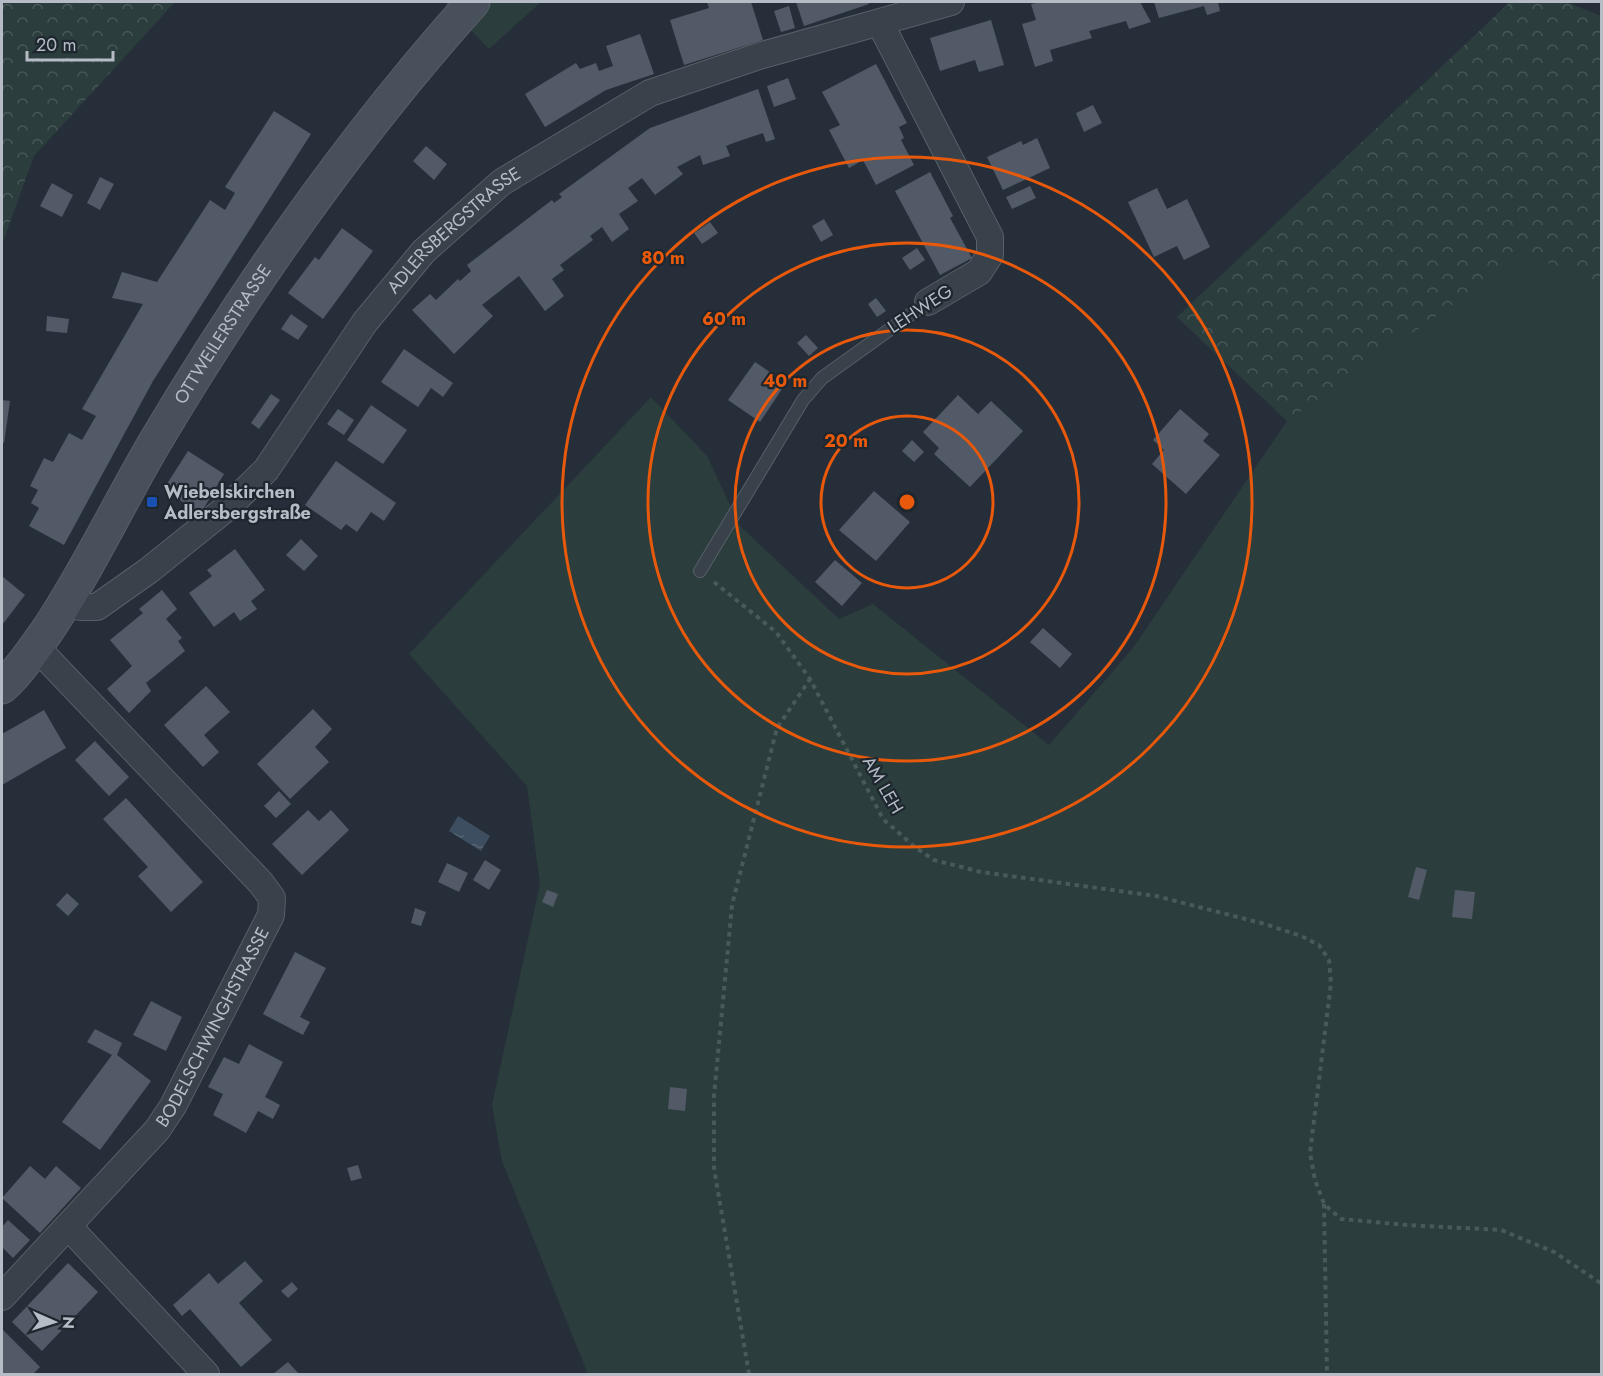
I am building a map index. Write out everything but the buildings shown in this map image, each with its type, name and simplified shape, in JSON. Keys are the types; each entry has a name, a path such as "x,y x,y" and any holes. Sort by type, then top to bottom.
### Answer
{"main road":[{"name":"OTTWEILERSTRASSE","path":"2,687 36,647 67,600 154,443 225,328 336,172 418,63 473,2"}],"street":[{"name":"ADLERSBERGSTRASSE","path":"67,600 80,607 97,607 148,571 229,507 266,470 372,313 424,252 502,182 650,93 759,56 951,2"},
{"name":"LEHWEG","path":"880,23 990,237 990,255 979,272 928,302"},
{"name":"BODELSCHWINGHSTRASSE","path":"2,1297 157,1130 173,1106 271,915 272,898 36,647"},
{"path":"68,1226 206,1374"}],"lane":[{"name":"LEHWEG","path":"700,571 803,400 822,378 928,302"}],"path":[{"name":"AM LEH","path":"700,571 776,632 810,679 883,819 916,849 934,860 981,872 1156,896 1265,924 1301,936 1319,945 1329,960 1331,983 1310,1153 1315,1180 1324,1204 1327,1374"},
{"path":"749,1374 714,1168 714,1096 732,905 777,728 810,679"},
{"path":"1324,1204 1341,1219 1501,1230 1554,1252 1602,1284"}],"green space":[{"path":"2,2 175,2 34,156 2,244"},
{"path":"444,2 541,2 489,49"},
{"path":"1510,2 1566,2 1601,16 1601,287 1526,253 1287,421 1177,317"},
{"path":"1526,252 1601,287 1601,1374 588,1374 502,1161 492,1105 540,884 527,786 409,654 651,397 707,456 740,526 839,619 873,604 1049,745 1133,648 1287,421"}],"water":[{"path":"458,816 490,836 481,851 449,831"}],"place":[{"name":"Wiebelskirchen Adlersbergstraße","path":"152,502"}]}
